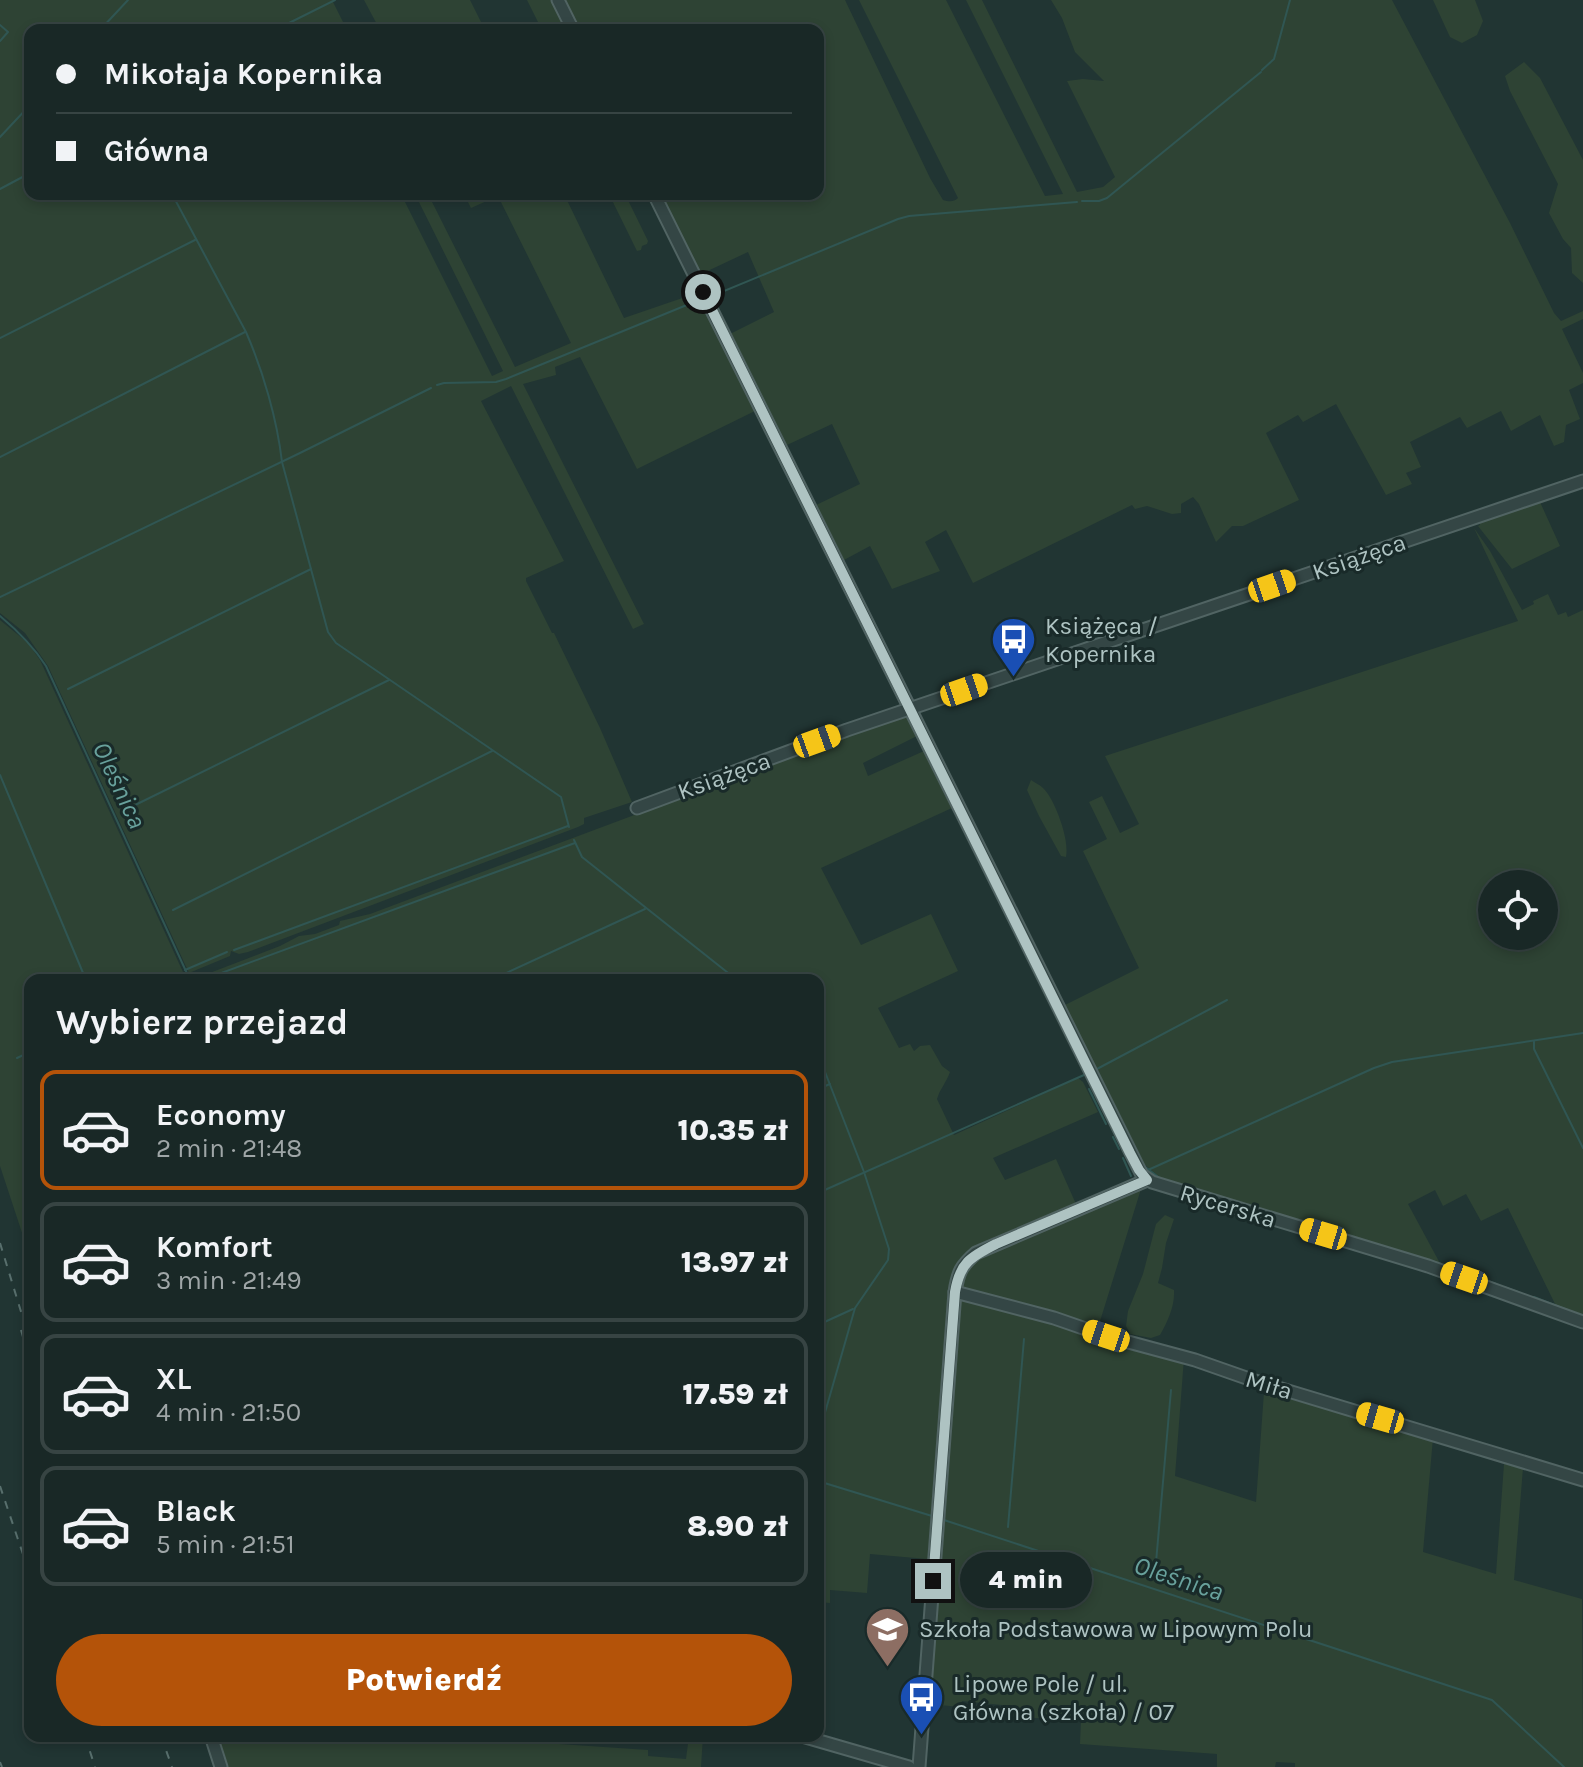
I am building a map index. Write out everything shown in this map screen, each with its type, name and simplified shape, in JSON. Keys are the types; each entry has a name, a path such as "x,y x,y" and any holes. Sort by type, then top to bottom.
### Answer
{"street":[{"path":"558,0 570,24"},
{"path":"657,200 1133,1158 1147,1180 976,1253 957,1276 919,1767"},
{"name":"Książęca","path":"637,808 832,735 1583,481"},
{"name":"Rycerska","path":"1147,1180 1428,1266 1583,1322"},
{"name":"Miła","path":"955,1292 1195,1360 1583,1480"},
{"path":"213,1742 221,1767"},
{"path":"823,1742 909,1767"}],"green space":[{"path":"0,0 332,0 344,24 24,24 24,200 404,200 492,376 503,371 418,200 431,200 515,367 571,343 500,200 567,200 624,318 697,293 759,409 637,469 580,357 555,367 556,375 523,384 644,624 633,629 511,386 481,401 564,561 526,578 526,581 600,728 632,802 584,818 584,824 578,827 248,952 239,954 231,951 230,956 189,973 48,666 25,633 0,613"},
{"path":"364,0 470,0 482,24 377,24"},
{"path":"527,0 553,0 565,24 539,24"},
{"path":"564,0 845,0 930,178 943,200 949,201 958,198 859,0 946,0 1045,196 1063,194 966,0 982,0 1077,192 1103,187 1115,177 1067,81 1104,81 1075,52 1062,18 1051,0 1392,0 1554,313 1561,321 1583,311 1583,319 1562,329 1583,373 1583,383 1569,390 1580,419 1566,425 1564,442 1554,446 1540,415 1511,431 1501,411 1467,428 1460,417 1410,442 1421,467 1406,473 1412,484 1386,495 1336,404 1303,422 1298,415 1266,433 1299,500 1243,526 1232,526 1216,542 1193,497 1181,504 1181,513 1172,514 1147,506 1135,509 1132,505 973,583 946,530 925,542 940,571 892,589 870,546 844,560 816,505 860,484 832,424 787,445 730,334 774,312 748,252 699,275 662,200 824,200 824,24 576,24"},
{"path":"1433,0 1475,0 1483,21 1477,35 1462,43 1450,37"},
{"path":"1524,62 1540,78 1583,160 1583,283 1572,273 1571,248 1549,213 1558,184 1505,76"},
{"path":"467,200 489,200 471,208"},
{"path":"612,200 628,200 648,241 637,251"},
{"path":"1540,502 1560,546 1512,569 1478,526 1479,522"},
{"path":"1474,528 1522,610 1548,594 1558,615 1566,612 1568,617 1583,610 1583,1318 1557,1308 1508,1208 1481,1221 1466,1194 1443,1206 1435,1190 1408,1204 1442,1267 1167,1183 1145,1165 1065,1005 1139,968 1083,851 1107,839 1089,802 1102,796 1120,833 1139,824 1105,756 1518,621"},
{"path":"0,620 28,643 40,660 186,974 24,974 24,1239 0,1166"},
{"path":"899,716 908,717 917,736 863,763 868,776 924,751 952,808 821,868 861,945 931,914 958,971 878,1008 899,1048 910,1044 914,1051 920,1046 930,1045 942,1066 950,1072 937,1099 954,1135 1078,1078 1083,1082 1098,1112 993,1158 1005,1180 1056,1159 1080,1213 1141,1189 1097,1331 1184,1358 1175,1476 1256,1502 1264,1392 1433,1438 1423,1552 1496,1574 1504,1464 1523,1468 1514,1580 1582,1599 1583,1767 1295,1767 1295,1763 1276,1762 1275,1767 1217,1767 1217,1754 1080,1744 1081,1721 1003,1716 1002,1705 962,1701 961,1707 928,1704 938,1560 870,1554 867,1593 830,1590 830,1603 824,1602 824,974 207,974 299,936 315,934 339,925 340,921 370,914"},
{"path":"1031,780 1048,793 1057,810 1066,841 1066,857 1061,856 1027,790"},
{"path":"1165,1215 1174,1219 1158,1283 1174,1290 1172,1308 1160,1335 1151,1338 1130,1334 1126,1326 1128,1311 1143,1274 1156,1224"},
{"path":"216,1742 530,1742 648,1750 648,1756 686,1759 688,1742 703,1742 701,1767 225,1767"}],"waterway":[{"path":"106,24 128,0"},
{"path":"287,24 335,0"},
{"path":"1262,70 1274,59 1290,0"},
{"path":"0,25 8,32 0,41"},
{"path":"1082,201 1107,198 1261,72"},
{"path":"0,137 24,111"},
{"path":"0,189 24,176"},
{"path":"175,200 246,332 258,363 328,632 336,643 561,797 569,827"},
{"path":"712,296 909,216 1077,202"},
{"path":"0,338 195,240"},
{"path":"437,385 506,379 699,300"},
{"path":"0,457 245,332"},
{"path":"0,597 431,388"},
{"path":"68,689 311,569"},
{"name":"Oleśnica","path":"0,616 25,639 46,666 187,974"},
{"path":"125,810 389,680"},
{"path":"173,910 492,751"},
{"path":"0,775 83,974"},
{"path":"234,950 568,826"},
{"path":"574,840 582,857 729,974"},
{"path":"219,974 575,843"},
{"path":"504,974 645,909"},
{"path":"185,970 227,952"},
{"path":"1096,1071 1227,1000"},
{"path":"1148,1170 1392,1062 1583,1033"},
{"path":"1534,1041 1534,1049 1583,1148"},
{"path":"17,1058 24,1055"},
{"path":"824,1069 864,1172 889,1249 888,1260 855,1308 824,1416"},
{"path":"824,1190 1084,1075"},
{"path":"824,1086 830,1084"},
{"path":"1089,1089 1106,1124"},
{"path":"1113,1137 1119,1149"},
{"path":"1123,1158 1131,1176"},
{"path":"1144,1166 1161,1179"},
{"path":"1305,1223 1441,1264"},
{"path":"1455,1269 1464,1272"},
{"path":"1470,1274 1496,1284"},
{"path":"1504,1287 1518,1292"},
{"path":"1534,1297 1583,1316"},
{"path":"824,1322 853,1309"},
{"path":"1008,1527 1024,1339"},
{"path":"1155,1574 1171,1390"},
{"name":"Oleśnica","path":"824,1483 932,1516"},
{"name":"Oleśnica","path":"944,1520 1492,1700 1564,1767"}],"railway":[{"path":"0,1243 24,1321"},
{"path":"21,1330 24,1340"},
{"path":"0,1486 24,1557"},
{"path":"87,1742 95,1767"},
{"path":"163,1742 172,1767"},
{"path":"0,1762 2,1767"}],"place":[{"name":"Książęca / Kopernika","path":"1014,679"},
{"name":"Szkoła Podstawowa w Lipowym Polu","path":"888,1668"},
{"name":"Lipowe Pole / ul. Główna (szkoła) / 07","path":"922,1737"}],"route":[{"path":"703,292 1130,1153 1147,1180 976,1253 957,1276 933,1581"}]}
